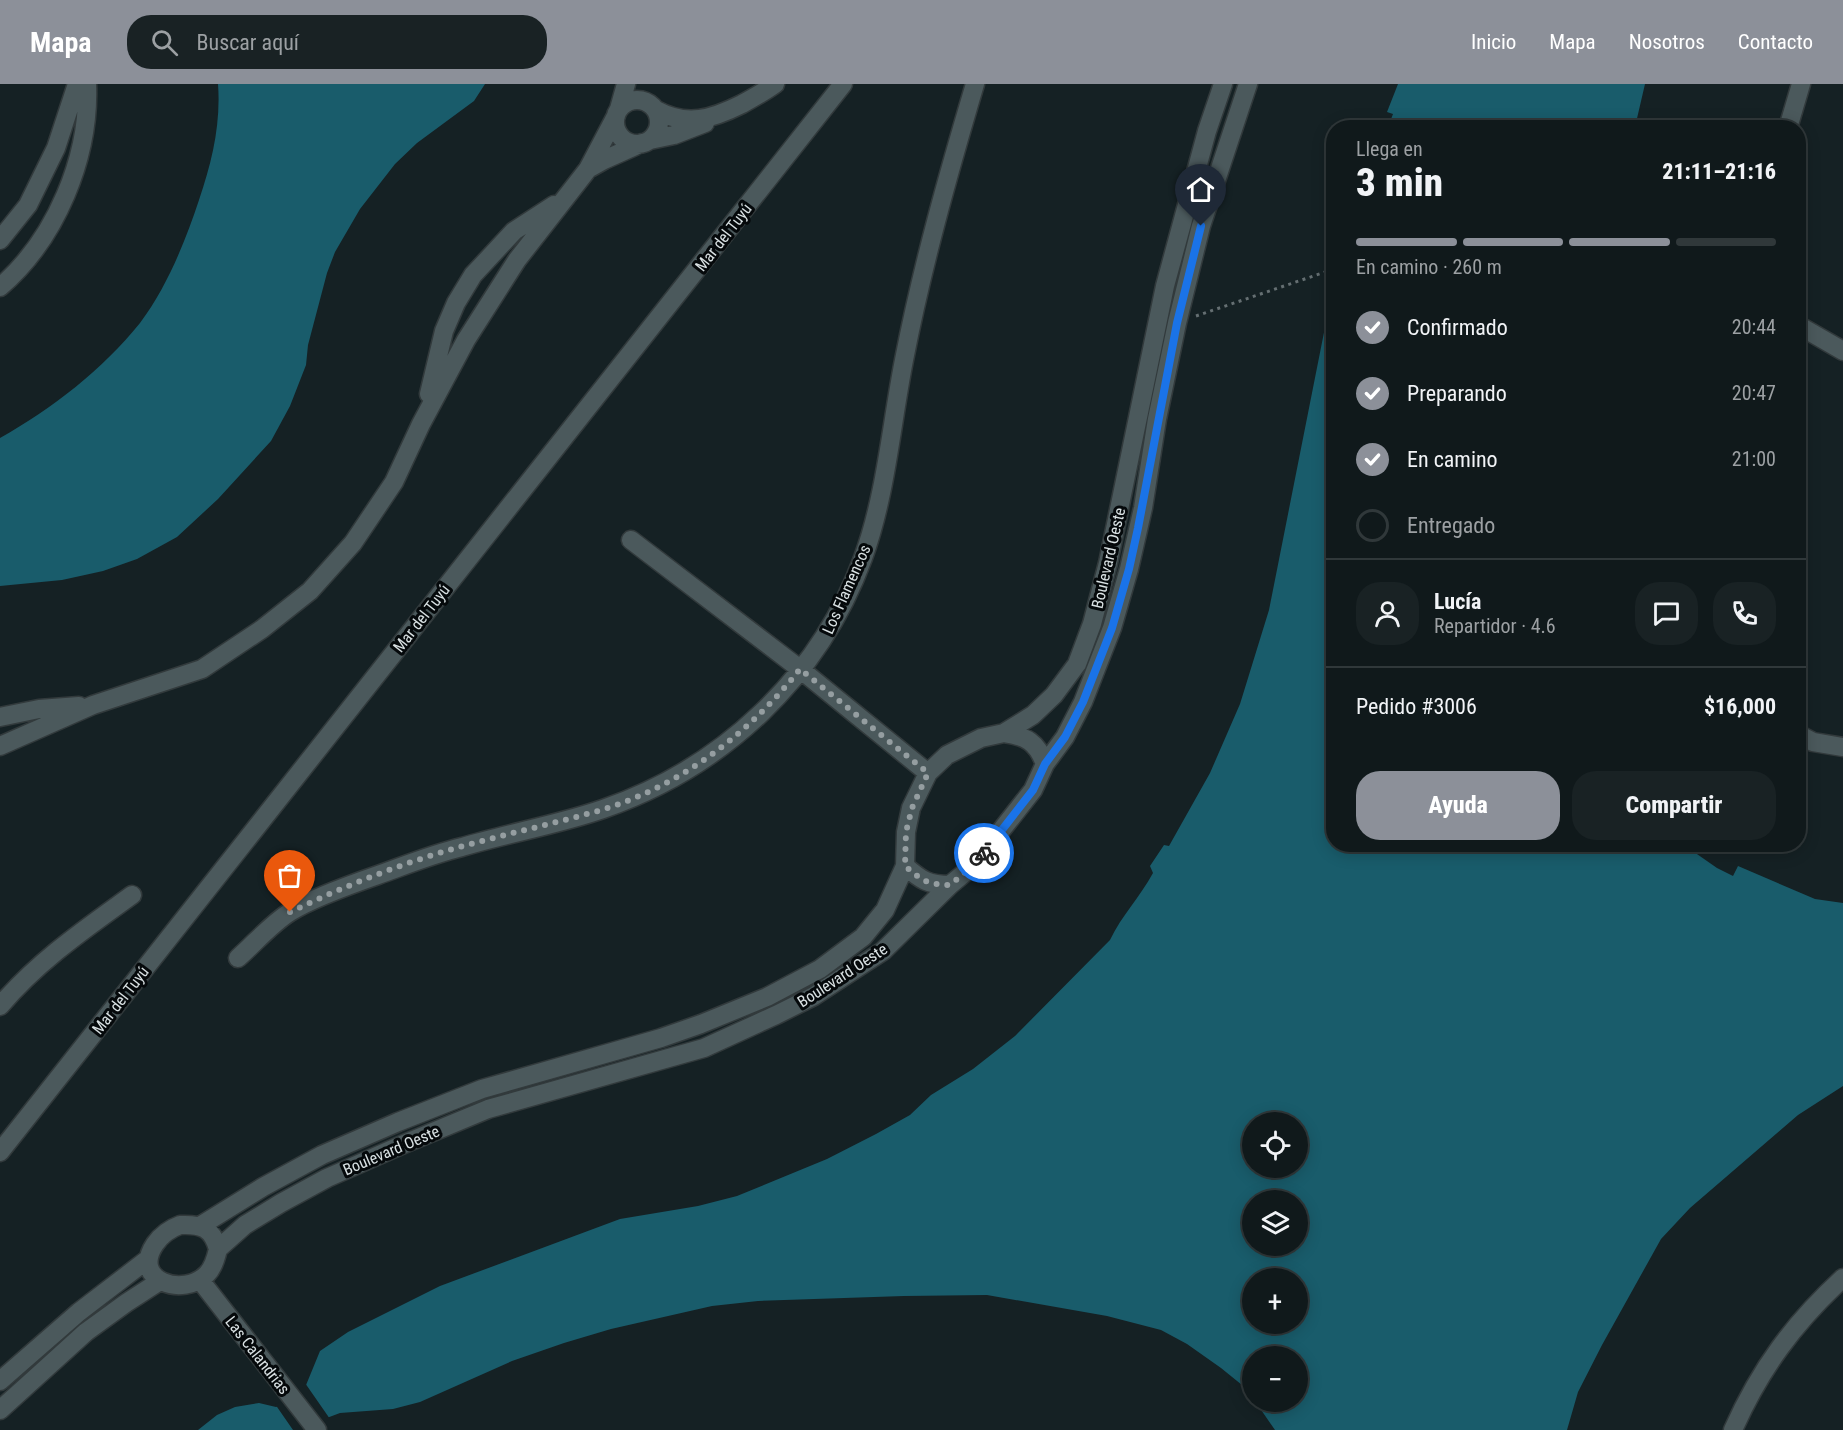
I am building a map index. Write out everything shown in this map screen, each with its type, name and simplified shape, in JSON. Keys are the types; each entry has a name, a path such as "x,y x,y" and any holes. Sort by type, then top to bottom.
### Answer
{"street":[{"path":"0,240 28,205 56,148 77,84"},
{"path":"0,287 16,273 54,221 72,182 88,110 87,84"},
{"path":"0,746 93,705 201,669 262,629 310,591 353,543 394,482 421,424 466,340 517,260 588,169 617,112 626,84"},
{"path":"637,84 653,107 659,123 655,136 646,142 627,142 617,131 617,112 631,100 645,101 653,107 664,114 681,119 699,120 718,116"},
{"path":"588,169 646,142 682,132 718,116 766,91 774,84"},
{"name":"Mar del Tuyú","path":"0,1152 843,84"},
{"name":"Los Flamencos","path":"238,958 290,912 356,882 458,848 599,811 670,781 703,762 741,733 776,699 824,639 863,557 878,505 903,362 923,272 975,84"},
{"name":"Boulevard Oeste","path":"200,1226 263,1187 322,1155 482,1089 661,1038 767,997 820,969 863,938 885,910 905,866 906,832 912,808 928,773 948,755 981,738 1004,733 1033,715 1054,695 1077,664 1092,624 1108,563 1165,286 1207,131 1223,84"},
{"name":"Boulevard Oeste","path":"218,1249 245,1225 327,1178 488,1109 704,1048 814,996 883,951 950,885 974,865 1033,790 1045,764 1065,737 1083,702 1112,628 1143,508 1157,419 1177,323 1201,226 1248,84"},
{"path":"1790,120 1801,84"},
{"path":"56,148 79,153"},
{"path":"421,424 444,331 472,275 514,231 568,195"},
{"path":"498,246 517,260"},
{"path":"1165,286 1185,291"},
{"path":"1806,330 1843,351"},
{"path":"444,331 466,340"},
{"path":"631,540 800,669 928,773"},
{"path":"1108,563 1129,569"},
{"path":"0,717 39,708 93,705"},
{"path":"1004,733 1022,736 1040,750 1045,764"},
{"path":"1806,738 1813,742 1843,747"},
{"path":"905,866 920,879 933,885 950,885"},
{"path":"0,1006 22,980 56,950 132,895"},
{"path":"767,997 776,1015"},
{"path":"482,1089 488,1109"},
{"path":"0,1381 79,1312 148,1259 159,1239 169,1229 180,1225 200,1226 210,1231 218,1249 209,1272 200,1280 186,1285 173,1286 160,1281 152,1275 148,1259"},
{"path":"1733,1430 1756,1384 1775,1353 1798,1322 1843,1278"},
{"name":"Las Calandrias","path":"200,1280 316,1429"},
{"path":"0,1410 86,1332 160,1281"}],"path":[{"path":"1177,323 1326,271"}],"water":[{"path":"218,84 485,84 474,101 417,143 395,164 360,209 335,252 327,273 308,345 306,365 290,406 271,441 218,499 177,537 137,559 103,571 62,580 0,586 0,438 39,414 76,387 110,356 150,309 174,264 204,186 217,128"},
{"path":"1398,84 1645,84 1637,120 1391,120 1393,114 1387,112"},
{"path":"1326,322 1326,852 1694,852 1733,876 1738,866 1815,899 1843,903 1843,1086 1798,1115 1690,1208 1661,1239 1578,1392 1567,1430 1275,1430 1263,1412 1308,1412 1308,1346 1242,1346 1242,1385 1187,1344 1161,1330 1107,1316 987,1295 758,1301 712,1306 611,1329 564,1343 512,1361 420,1402 393,1409 340,1413 324,1419 308,1430 198,1430 217,1415 235,1407 259,1403 276,1407 283,1405 304,1390 320,1351 348,1332 440,1286 620,1219 698,1206 737,1196 827,1159 910,1115 931,1095 973,1069 1015,1036 1110,940 1153,873 1150,866 1164,845 1169,846 1210,773 1240,704 1269,610"}],"pier":[{"path":"305,1383 330,1419 313,1430 293,1430 275,1404 302,1388"}],"way so far":[{"path":"290,912 356,882 458,848 599,811 670,781 703,762 741,733 776,699 800,669 928,773 912,808 906,832 905,866 920,879 933,885 950,885 974,865 984,853"}],"route":[{"path":"984,853 1033,790 1045,764 1065,737 1083,702 1112,628 1143,508 1157,419 1177,323 1201,226"}]}
